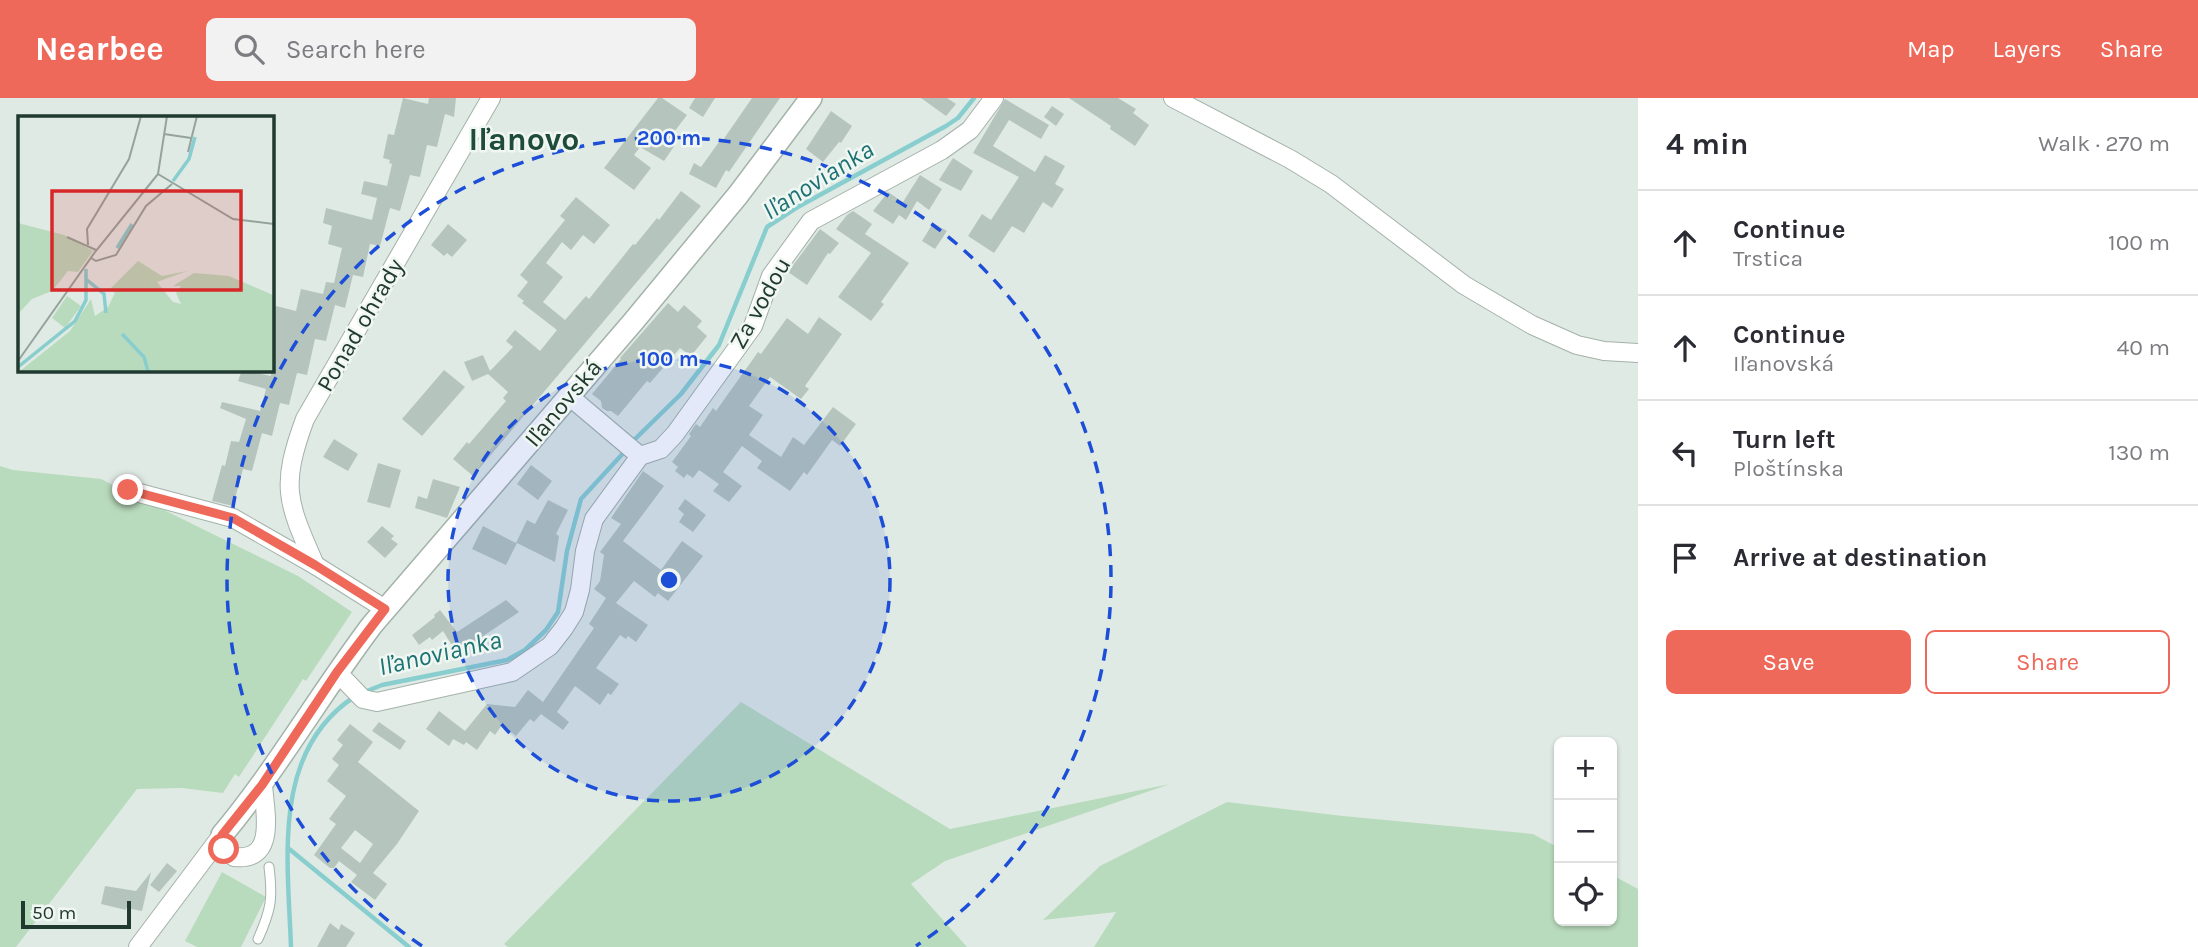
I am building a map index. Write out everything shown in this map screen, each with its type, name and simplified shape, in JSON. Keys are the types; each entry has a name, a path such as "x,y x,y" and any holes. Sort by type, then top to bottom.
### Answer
{"street":[{"name":"Ponad ohrady","path":"315,565 293,515 288,487 293,451 305,419 491,98"},
{"name":"Iľanovská","path":"222,835 262,785 337,672 385,609 738,195 811,98"},
{"name":"Za vodou","path":"337,672 358,694 377,702 500,675 523,666 550,646 573,611 580,590 584,551 594,519 634,450 661,449 682,423 753,326 771,276 811,221 942,150 970,130 994,98"},
{"path":"1173,98 1290,159 1331,184 1464,285 1532,325 1577,345 1604,351 1638,353"},
{"path":"569,396 634,450"},
{"path":"128,490 233,518 385,609"},
{"path":"222,835 224,849 234,857 250,856 259,851 265,839 262,785"},
{"path":"138,947 222,835"}],"lane":[{"path":"258,939 270,912 270,867"}],"green space":[{"path":"0,466 13,470 101,479 298,576 352,612 306,681 303,679 239,777 235,774 223,793 182,788 137,789 16,947 0,947"},
{"path":"741,702 950,829 1170,784 945,861 911,884 967,947 508,947 504,944"},
{"path":"1227,802 1533,834 1554,845 1554,926 1617,926 1617,878 1638,889 1638,947 1094,947 1116,912 1043,920 1100,866"},
{"path":"222,872 266,897 241,947 197,947 185,941"}],"building":[{"path":"403,98 428,104 429,98 456,98 454,117 445,114 437,147 427,145 420,177 410,175 400,211 390,208 380,246 370,244 363,277 353,275 345,308 335,305 326,341 315,339 307,375 297,373 289,405 280,403 272,436 262,433 252,471 243,469 233,506 212,501 231,441 239,442 246,419 220,408 222,402 260,411 266,389 238,381 242,371 271,376 276,306 296,311 301,289 323,294 326,282 334,283 342,248 328,244 332,226 323,223 326,208 372,220 377,198 361,194 364,181 387,186 392,164 389,163 390,160 383,158 388,134 394,135"},
{"path":"658,98 687,115 668,140 675,145 664,161 640,147 634,155 651,168 634,190 604,168"},
{"path":"695,98 715,98 703,117 689,108"},
{"path":"752,98 780,98 729,172 726,170 716,188 689,174 694,163 701,167"},
{"path":"921,98 947,98 956,104 946,116"},
{"path":"1069,98 1118,98 1136,109 1133,113 1149,125 1135,146"},
{"path":"1005,99 1049,125 1041,139 1009,120 993,146 1035,172 1045,155 1065,166 1055,184 1064,189 1052,208 1043,202 1024,233 1012,226 994,253 968,236 982,214 991,220 1019,177 973,153"},
{"path":"1052,106 1064,114 1056,126 1044,117"},
{"path":"831,111 852,126 823,162 806,149"},
{"path":"953,158 973,171 961,191 939,180"},
{"path":"920,175 942,189 929,210 917,201 906,220 899,215 893,224 873,211 888,192 903,202"},
{"path":"681,191 701,206 473,476 453,459 506,401 503,398 508,392 488,374 472,381 464,362 483,355 490,371 513,347 506,341 515,330 540,351 557,330 517,296 528,282 520,275 565,220 560,216 576,197 610,225 594,244 583,235 571,250 562,242 546,263 563,277 543,302 565,320 586,296 589,299 633,244 635,245 657,218 659,220"},
{"path":"853,211 872,224 865,234 909,263 871,321 838,297 871,253 836,229"},
{"path":"933,223 947,231 935,249 922,241"},
{"path":"448,224 467,240 452,257 447,253 444,256 431,245"},
{"path":"820,229 839,243 828,253 807,285 788,272"},
{"path":"668,303 678,312 684,305 702,321 697,327 707,336 691,356 680,348 650,383 647,381 618,416 607,411 602,408 601,401 592,394"},
{"path":"819,317 842,334 805,386 809,389 801,399 770,377 749,406 763,415 749,435 781,457 793,437 804,445 833,407 856,424 840,446 832,440 807,475 804,472 790,491 757,468 762,461 742,446 723,472 742,486 729,502 713,491 719,484 699,470 693,478 687,474 684,478 675,471 678,467 672,462 691,436 689,434 696,424 700,427 713,408 716,411 758,352 761,354 787,318 808,334"},
{"path":"444,370 465,387 422,436 402,419"},
{"path":"334,439 358,454 348,471 323,457"},
{"path":"378,463 401,470 390,508 367,502"},
{"path":"531,465 552,481 538,500 517,484"},
{"path":"643,471 664,486 623,541 661,570 682,541 703,556 668,601 658,593 655,597 634,581 616,603 648,625 636,642 628,636 626,639 620,635 596,668 619,684 611,695 608,693 600,705 575,686 557,712 569,722 563,730 541,714 534,722 530,719 516,736 502,725 495,735 490,731 477,750 466,742 464,745 453,739 449,746 426,729 439,711 465,731 487,704 515,707 528,690 543,702 594,628 589,624 606,598 594,589 600,581 604,555 600,552 621,524 611,518"},
{"path":"433,479 460,487 447,518 415,508 418,496 427,499"},
{"path":"685,499 706,515 693,532 679,522 684,514 678,509"},
{"path":"548,500 568,510 556,534 559,536 555,562 517,543 506,565 472,549 483,526 516,543 527,520 535,524"},
{"path":"382,526 394,536 391,539 398,544 385,558 367,542"},
{"path":"506,600 519,612 467,647 465,643 455,650 443,631 432,640 430,637 419,645 412,635 440,610 457,632"},
{"path":"379,722 406,741 400,750 372,731"},
{"path":"350,724 373,742 358,762 419,811 373,873 387,884 375,900 351,882 357,875 339,861 334,868 330,868 314,855 336,824 329,819 346,796 327,781 339,765 332,759 343,745 337,740","holes":["355,830 373,844 360,863 341,848"]},
{"path":"167,863 177,871 159,892 150,885"},
{"path":"151,872 142,911 101,904 105,886 136,891"},
{"path":"330,923 339,930 341,924 355,933 346,947 317,947"}],"waterway":[{"name":"Iľanovianka","path":"632,442 681,394 719,345 767,227 796,208 946,126 958,118 974,98"},
{"name":"Iľanovianka","path":"362,693 382,685 507,660 525,650 546,630 558,612 567,551 581,499 627,449"},
{"name":"Iľanovianka","path":"291,947 288,844 290,810 297,777 309,747 327,720 354,697"},
{"path":"288,848 409,947"}],"district":[{"name":"Iľanovo","path":"524,139"}],"route":[{"path":"128,490 233,518 385,609 337,672 262,785 222,835 224,849"}]}
